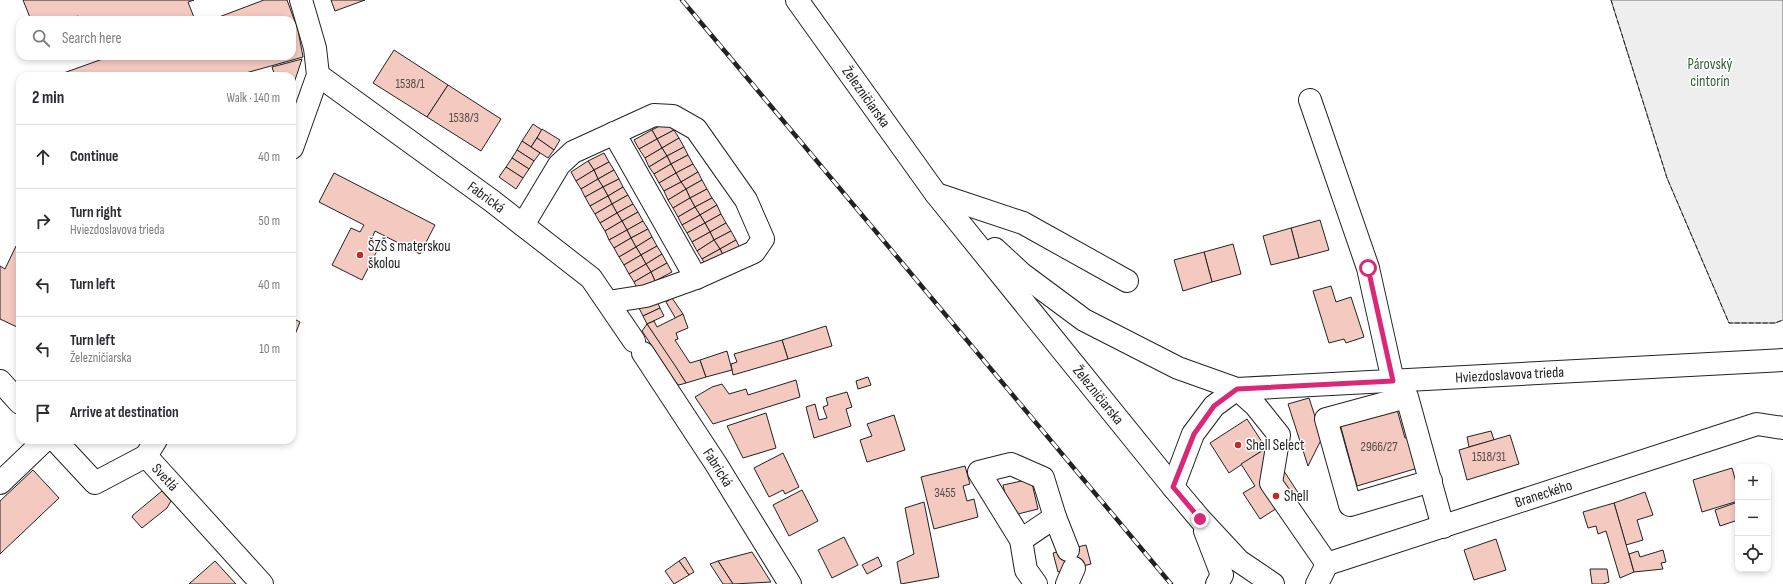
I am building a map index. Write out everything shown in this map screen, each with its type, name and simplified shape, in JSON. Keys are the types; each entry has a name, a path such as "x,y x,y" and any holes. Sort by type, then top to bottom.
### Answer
{"street":[{"path":"296,137 318,75 315,48 301,0"},
{"name":"Železničiarska","path":"797,0 936,194 1173,487 1239,561 1273,584"},
{"name":"Fabrická","path":"318,75 492,200 591,278 716,464 790,584"},
{"path":"1310,100 1368,268 1393,381"},
{"path":"523,225 559,165 573,152 654,115 673,116 696,129 746,200 763,239 754,252 696,278 646,296 608,302"},
{"path":"614,133 696,278"},
{"path":"936,194 1023,223 1127,281"},
{"name":"Železničiarska","path":"936,194 1022,274 1084,320 1178,368 1237,389"},
{"name":"Hviezdoslavova trieda","path":"1237,389 1783,360"},
{"path":"0,381 16,398"},
{"path":"1173,487 1194,434 1214,406 1237,389 1255,405 1279,435 1271,483 1327,564 1317,584"},
{"path":"1431,481 1350,505 1326,419 1407,397 1431,481 1443,527"},
{"name":"Braneckého","path":"1327,564 1757,424 1783,428"},
{"path":"0,483 41,444"},
{"name":"Svetlá","path":"59,444 95,483 151,448 262,584"},
{"path":"1036,584 1026,570 1021,540 979,472 1011,464 1043,478 1070,567"},
{"path":"1021,540 1055,517"},
{"path":"1200,519 1222,575 1216,584"}],"green space":[{"name":"Párovský cintorín","path":"1611,0 1783,0 1783,320 1775,323 1729,323 1667,178"}],"building":[{"path":"23,0 194,0 188,2 193,16 29,16"},
{"path":"264,0 287,0 293,16 222,16"},
{"path":"331,0 365,0 335,11"},
{"path":"296,25 298,30 303,57 296,59"},
{"path":"394,50 448,85 427,117 373,83"},
{"path":"302,59 296,77 296,72 274,72 272,67"},
{"path":"100,60 292,60 249,72 66,72"},
{"path":"448,85 501,119 481,151 427,117"},
{"path":"669,121 674,130 657,139 652,130"},
{"path":"533,124 542,130 531,147 522,141"},
{"path":"542,129 560,140 554,150 537,138"},
{"path":"652,130 657,139 639,149 634,140"},
{"path":"674,130 679,138 662,148 657,139"},
{"path":"537,138 554,150 548,158 531,147"},
{"path":"679,138 684,147 667,156 662,148"},
{"path":"657,139 662,148 645,158 639,149"},
{"path":"522,141 540,153 534,161 517,150"},
{"path":"684,147 688,155 671,164 667,156"},
{"path":"662,148 667,156 649,167 645,158"},
{"path":"517,150 534,161 529,169 512,158"},
{"path":"604,153 609,162 594,170 588,161"},
{"path":"688,155 693,164 676,173 671,164"},
{"path":"667,156 671,164 654,174 649,167"},
{"path":"512,158 529,169 523,178 506,167"},
{"path":"588,161 594,170 576,181 571,172"},
{"path":"609,162 614,170 598,179 594,170"},
{"path":"671,164 676,173 659,183 654,174"},
{"path":"693,164 698,172 681,182 676,173"},
{"path":"506,167 523,178 516,189 499,177"},
{"path":"594,170 598,179 581,189 576,181"},
{"path":"614,170 619,179 603,187 598,179"},
{"path":"698,172 702,180 686,189 681,182"},
{"path":"334,173 435,225 420,254 375,231 372,238 381,243 362,280 332,265 351,228 360,232 364,225 319,202"},
{"path":"676,173 681,182 664,191 659,183"},
{"path":"598,179 603,187 585,197 581,189"},
{"path":"619,179 623,187 608,196 603,187"},
{"path":"702,180 707,189 690,198 686,189"},
{"path":"681,182 686,189 668,200 664,191"},
{"path":"603,187 608,196 590,206 585,197"},
{"path":"623,187 628,195 612,204 608,196"},
{"path":"686,189 690,198 673,208 668,200"},
{"path":"707,189 712,198 695,207 690,198"},
{"path":"628,195 633,204 617,213 612,204"},
{"path":"608,196 612,204 595,214 590,206"},
{"path":"690,198 695,207 678,217 673,208"},
{"path":"712,198 717,205 700,215 695,207"},
{"path":"612,204 617,213 600,223 595,214"},
{"path":"633,204 638,212 622,221 617,213"},
{"path":"717,205 721,214 705,223 700,215"},
{"path":"695,207 700,215 682,225 678,217"},
{"path":"638,212 643,221 627,230 622,221"},
{"path":"617,213 622,221 605,231 600,223"},
{"path":"721,214 726,223 710,232 705,223"},
{"path":"700,215 705,223 687,233 682,225"},
{"path":"1320,220 1329,250 1299,258 1291,228"},
{"path":"622,221 627,230 609,240 605,231"},
{"path":"643,221 648,229 631,238 627,230"},
{"path":"705,223 710,232 692,242 687,233"},
{"path":"726,223 731,231 714,240 710,232"},
{"path":"1291,228 1299,258 1271,265 1263,236"},
{"path":"648,229 652,237 636,247 631,238"},
{"path":"627,230 631,238 614,248 609,240"},
{"path":"731,231 736,240 720,249 714,240"},
{"path":"710,232 714,240 697,251 692,242"},
{"path":"652,237 657,246 641,255 636,247"},
{"path":"631,238 636,247 619,257 614,248"},
{"path":"714,240 720,249 702,259 697,251"},
{"path":"736,240 741,250 725,259 720,249"},
{"path":"1233,244 1241,274 1212,282 1204,252"},
{"path":"16,246 16,327 0,319 0,266 5,269"},
{"path":"657,246 662,254 646,264 641,255"},
{"path":"636,247 641,255 624,265 619,257"},
{"path":"720,249 725,259 708,269 702,259"},
{"path":"1204,252 1212,282 1183,291 1174,260"},
{"path":"662,254 667,263 651,272 646,264"},
{"path":"641,255 646,264 629,274 624,265"},
{"path":"667,263 672,272 655,281 651,272"},
{"path":"646,264 651,272 634,282 629,274"},
{"path":"651,272 655,281 638,290 634,282"},
{"path":"1331,286 1336,302 1351,297 1364,337 1346,343 1344,339 1329,343 1313,291"},
{"path":"672,298 683,314 676,319 666,302"},
{"path":"656,299 660,308 643,316 639,308"},
{"path":"660,308 664,316 647,324 643,316"},
{"path":"683,314 688,328 676,333 678,339 675,340 690,363 700,360 706,377 686,383 647,324 654,321 657,327"},
{"path":"296,320 300,322 296,332"},
{"path":"647,324 686,383 679,385 677,384 642,331"},
{"path":"826,326 832,346 788,359 782,340"},
{"path":"782,340 788,359 733,375 731,364 737,362 734,354"},
{"path":"727,351 732,370 706,377 700,360"},
{"path":"868,377 871,385 858,389 856,381"},
{"path":"796,380 800,397 713,424 695,397 712,387 722,384 729,394 746,389 748,395"},
{"path":"847,392 852,407 846,409 851,426 814,438 806,407 815,404 819,420 827,418 823,407 828,405 826,398"},
{"path":"1309,398 1322,438 1308,466 1288,404"},
{"path":"1396,406 1405,438 1409,437 1418,468 1357,486 1340,424"},
{"path":"766,413 776,448 743,458 727,426"},
{"path":"894,415 905,450 867,462 860,440 872,436 867,424"},
{"name":"Shell Select","path":"1247,419 1266,448 1229,473 1210,443"},
{"path":"1491,431 1494,440 1469,447 1467,437"},
{"path":"1510,435 1519,464 1467,480 1459,450"},
{"path":"1265,449 1279,470 1282,468 1299,494 1260,519 1243,493 1255,486 1241,464"},
{"path":"783,453 799,487 785,494 783,490 769,497 754,468"},
{"path":"965,466 970,484 963,486 967,501 974,499 978,517 934,529 921,477"},
{"path":"1732,468 1735,478 1735,502 1702,512 1693,480"},
{"path":"33,470 59,498 0,554 0,501"},
{"path":"1031,479 1038,509 1010,516 1003,485"},
{"path":"802,490 818,521 789,536 773,505"},
{"path":"162,491 171,501 167,508 142,528 132,517 133,515"},
{"path":"1645,492 1653,515 1637,520 1643,540 1626,545 1614,503"},
{"path":"924,502 939,577 901,584 897,562 914,554 905,508"},
{"path":"1614,503 1634,572 1620,578 1606,531 1598,534 1596,526 1588,528 1583,512"},
{"path":"1735,503 1735,521 1720,526 1715,510"},
{"path":"844,537 858,565 832,578 818,550"},
{"path":"1496,539 1506,570 1474,580 1464,550"},
{"path":"1086,545 1091,564 1058,572 1053,553"},
{"path":"1663,550 1666,562 1661,563 1663,569 1634,572 1629,554 1638,551 1640,557"},
{"path":"752,552 771,582 733,584 718,561"},
{"path":"685,557 694,572 689,575 679,561"},
{"path":"878,557 882,566 867,574 862,565"},
{"path":"215,561 236,584 189,584"},
{"path":"679,561 689,575 674,584 665,571"},
{"path":"718,561 733,584 723,584 710,564"},
{"path":"1590,569 1607,569 1609,582 1603,584 1592,584"}],"railway":[{"path":"682,0 1171,584"}],"fence":[{"path":"1611,0 1667,178 1729,323 1775,323 1783,320"}],"place":[{"name":"ŠZŠ s materskou školou","path":"360,255"},
{"name":"Shell Select","path":"1238,445"},
{"name":"Shell","path":"1276,496"}],"route":[{"path":"1200,519 1173,487 1194,434 1214,406 1237,389 1393,381 1391,366 1368,268"}]}
